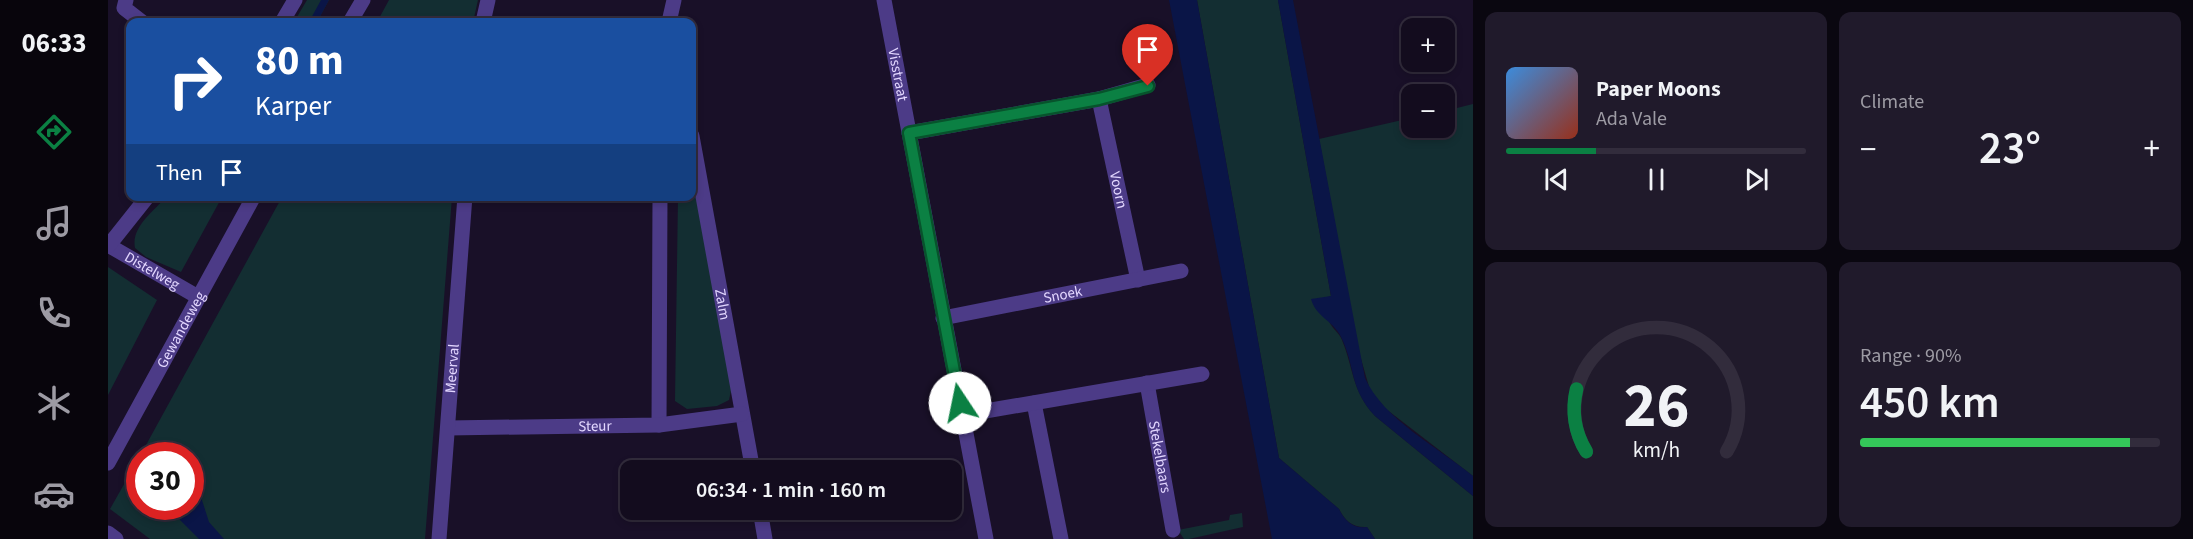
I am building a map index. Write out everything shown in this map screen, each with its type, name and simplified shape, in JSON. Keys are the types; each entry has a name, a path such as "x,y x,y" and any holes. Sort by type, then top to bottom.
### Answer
{"street":[{"path":"126,0 124,8 137,18"},
{"path":"284,18 295,0"},
{"path":"352,18 363,0"},
{"path":"484,18 488,0"},
{"path":"670,18 674,0"},
{"name":"Visstraat","path":"884,0 986,539"},
{"path":"909,133 1099,99 1148,86"},
{"name":"Voorn","path":"1099,99 1138,280"},
{"name":"Zalm","path":"696,158 751,460"},
{"path":"108,245 144,201"},
{"name":"Gewandeweg","path":"108,463 251,201"},
{"name":"Meerval","path":"439,539 465,201"},
{"path":"659,425 660,201"},
{"name":"Distelweg","path":"108,245 198,297"},
{"name":"Snoek","path":"943,318 1181,271"},
{"path":"962,415 1202,374"},
{"name":"Stekelbaars","path":"1147,383 1173,530"},
{"path":"1034,403 1061,539"},
{"name":"Steur","path":"448,428 659,425 742,414"},
{"path":"762,520 765,539"},
{"path":"108,533 116,539"}],"green space":[{"path":"307,0 329,0 319,18 296,18"},
{"path":"389,0 478,0 474,18 379,18"},
{"path":"1197,0 1278,0 1331,296 1324,298 1328,319 1342,340 1354,380 1367,407 1473,496 1473,539 1375,539 1367,527 1350,523 1339,509 1279,458"},
{"path":"1473,104 1473,476 1386,409 1370,390 1359,352 1319,139 1401,120 1401,138 1455,138 1455,108"},
{"path":"696,191 732,386 729,400 717,406 687,409 675,401 678,201 696,201"},
{"path":"162,201 220,201 181,272 146,257 135,248 136,233 149,214"},
{"path":"280,201 452,201 425,539 150,539 110,509 126,481 126,520 204,520 204,442 148,442"},
{"path":"108,267 157,300 108,395"},
{"path":"1242,513 1243,527 1189,539 1184,539 1178,530 1229,520 1230,515"}],"shaded area":[{"path":"1169,0 1197,0 1279,458 1339,509 1350,523 1358,527 1367,527 1375,539 1272,539"},
{"path":"1278,0 1293,0 1365,378 1373,393 1398,420 1473,476 1473,496 1375,416 1356,386 1340,335 1313,305 1311,299 1331,296"},
{"path":"204,506 209,522 224,539 199,539 180,520 204,520"}],"waterway":[{"path":"315,18 325,0"}],"route":[{"path":"960,403 909,133 1099,99 1148,86"}]}
